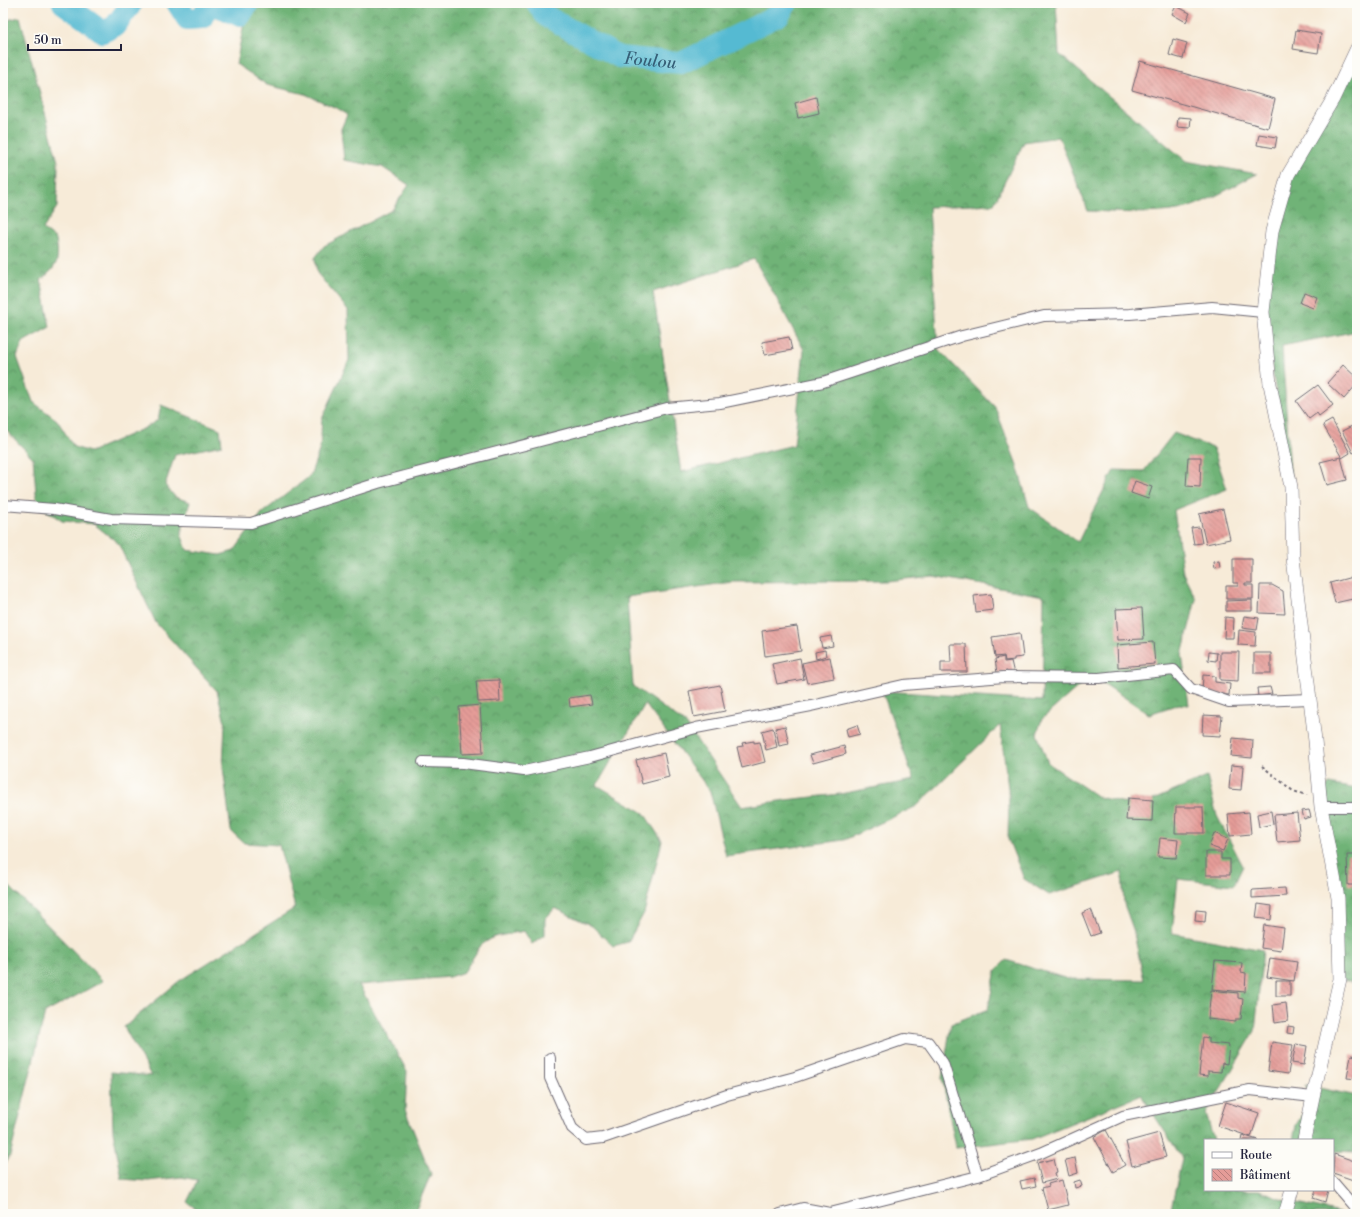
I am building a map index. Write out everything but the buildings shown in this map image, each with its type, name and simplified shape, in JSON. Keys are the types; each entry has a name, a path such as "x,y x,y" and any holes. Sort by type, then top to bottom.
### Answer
{"street":[{"path":"1304,1139 1340,979 1338,898 1320,803 1310,699 1293,558 1291,487 1270,384 1263,312 1272,231 1288,175 1333,99 1357,48"},
{"path":"3,504 54,509 111,519 251,523 378,483 667,408 720,403 823,382 962,336 1044,316 1130,314 1212,307 1263,312"},
{"path":"423,762 463,763 524,771 590,757 696,728 811,706 903,685 996,678 1099,678 1174,670 1191,689 1229,702 1310,699"},
{"path":"1320,803 1357,807"},
{"path":"550,1058 550,1078 572,1128 586,1140 603,1138 727,1095 795,1077 905,1039 928,1042 943,1062 978,1176"},
{"path":"780,1214 803,1208 833,1213 978,1176 1041,1153 1123,1116 1250,1090 1313,1097"},
{"path":"1334,1183 1357,1210"},
{"path":"1285,1214 1292,1191"}],"path":[{"path":"1262,766 1293,791 1320,803"}],"green space":[{"path":"248,3 1056,3 1059,54 1186,161 1257,174 1218,195 1187,208 1178,210 1145,213 1088,211 1059,137 1024,142 994,204 929,207 938,349 995,407 1017,465 1029,507 1078,542 1114,470 1144,471 1174,433 1213,448 1227,489 1174,510 1183,573 1196,599 1182,655 1189,705 1179,704 1149,714 1091,675 1042,719 1037,734 1048,763 1098,797 1139,806 1207,777 1217,816 1243,866 1234,885 1178,879 1172,933 1263,950 1255,1031 1206,1114 1214,1139 1204,1139 1204,1191 1262,1191 1288,1201 1344,1214 1170,1214 1182,1158 1141,1095 1032,1139 956,1148 942,1078 951,1024 988,1009 996,970 1006,960 1068,979 1144,980 1133,929 1124,904 1122,872 1049,895 1024,879 1008,839 1009,796 1000,725 917,806 844,840 726,856 710,791 645,704 597,785 644,813 662,841 644,913 628,942 613,946 592,926 555,908 545,919 545,935 532,944 524,931 494,937 481,945 464,972 449,977 359,985 407,1071 405,1110 431,1174 414,1214 203,1214 187,1202 198,1180 181,1177 148,1181 122,1179 113,1131 111,1072 151,1076 124,1027 179,981 295,908 279,845 244,843 231,831 223,767 225,722 217,691 156,623 118,543 94,524 62,521 37,504 33,458 3,427 3,21 20,17 58,162 57,207 43,229 56,239 57,253 54,266 41,280 50,327 23,342 17,357 33,402 57,420 74,447 90,452 145,428 158,420 161,405 220,429 222,445 175,455 165,485 175,497 190,502 181,534 187,550 220,555 234,551 262,513 310,476 320,448 322,419 349,360 348,310 317,273 315,258 324,246 392,210 409,185 382,167 344,160 341,129 347,115 336,108 305,94 267,85 236,64","holes":["754,259 804,350 794,445 681,472 653,292","933,576 1044,596 1042,701 882,691 914,780 840,794 785,800 742,807 686,724 633,686 627,597 732,582 886,581"]},
{"path":"1357,48 1357,331 1282,346 1291,487 1263,312 1288,175"},
{"path":"1329,784 1357,789 1357,984 1340,979 1338,898 1320,798"},
{"path":"3,876 9,886 103,981 45,1013 10,1156 3,1169"},
{"path":"1305,1085 1357,1096 1357,1152 1334,1151 1334,1139 1293,1139 1296,1125 1313,1097"}],"waterway":[{"name":"Foulou","path":"63,3 103,32 115,26 132,3"},
{"name":"Foulou","path":"177,3 187,19 202,18 209,3"},
{"name":"Foulou","path":"211,3 240,16 248,3"},
{"name":"Foulou","path":"537,3 546,16 619,57 681,63 779,15 787,3"}]}
